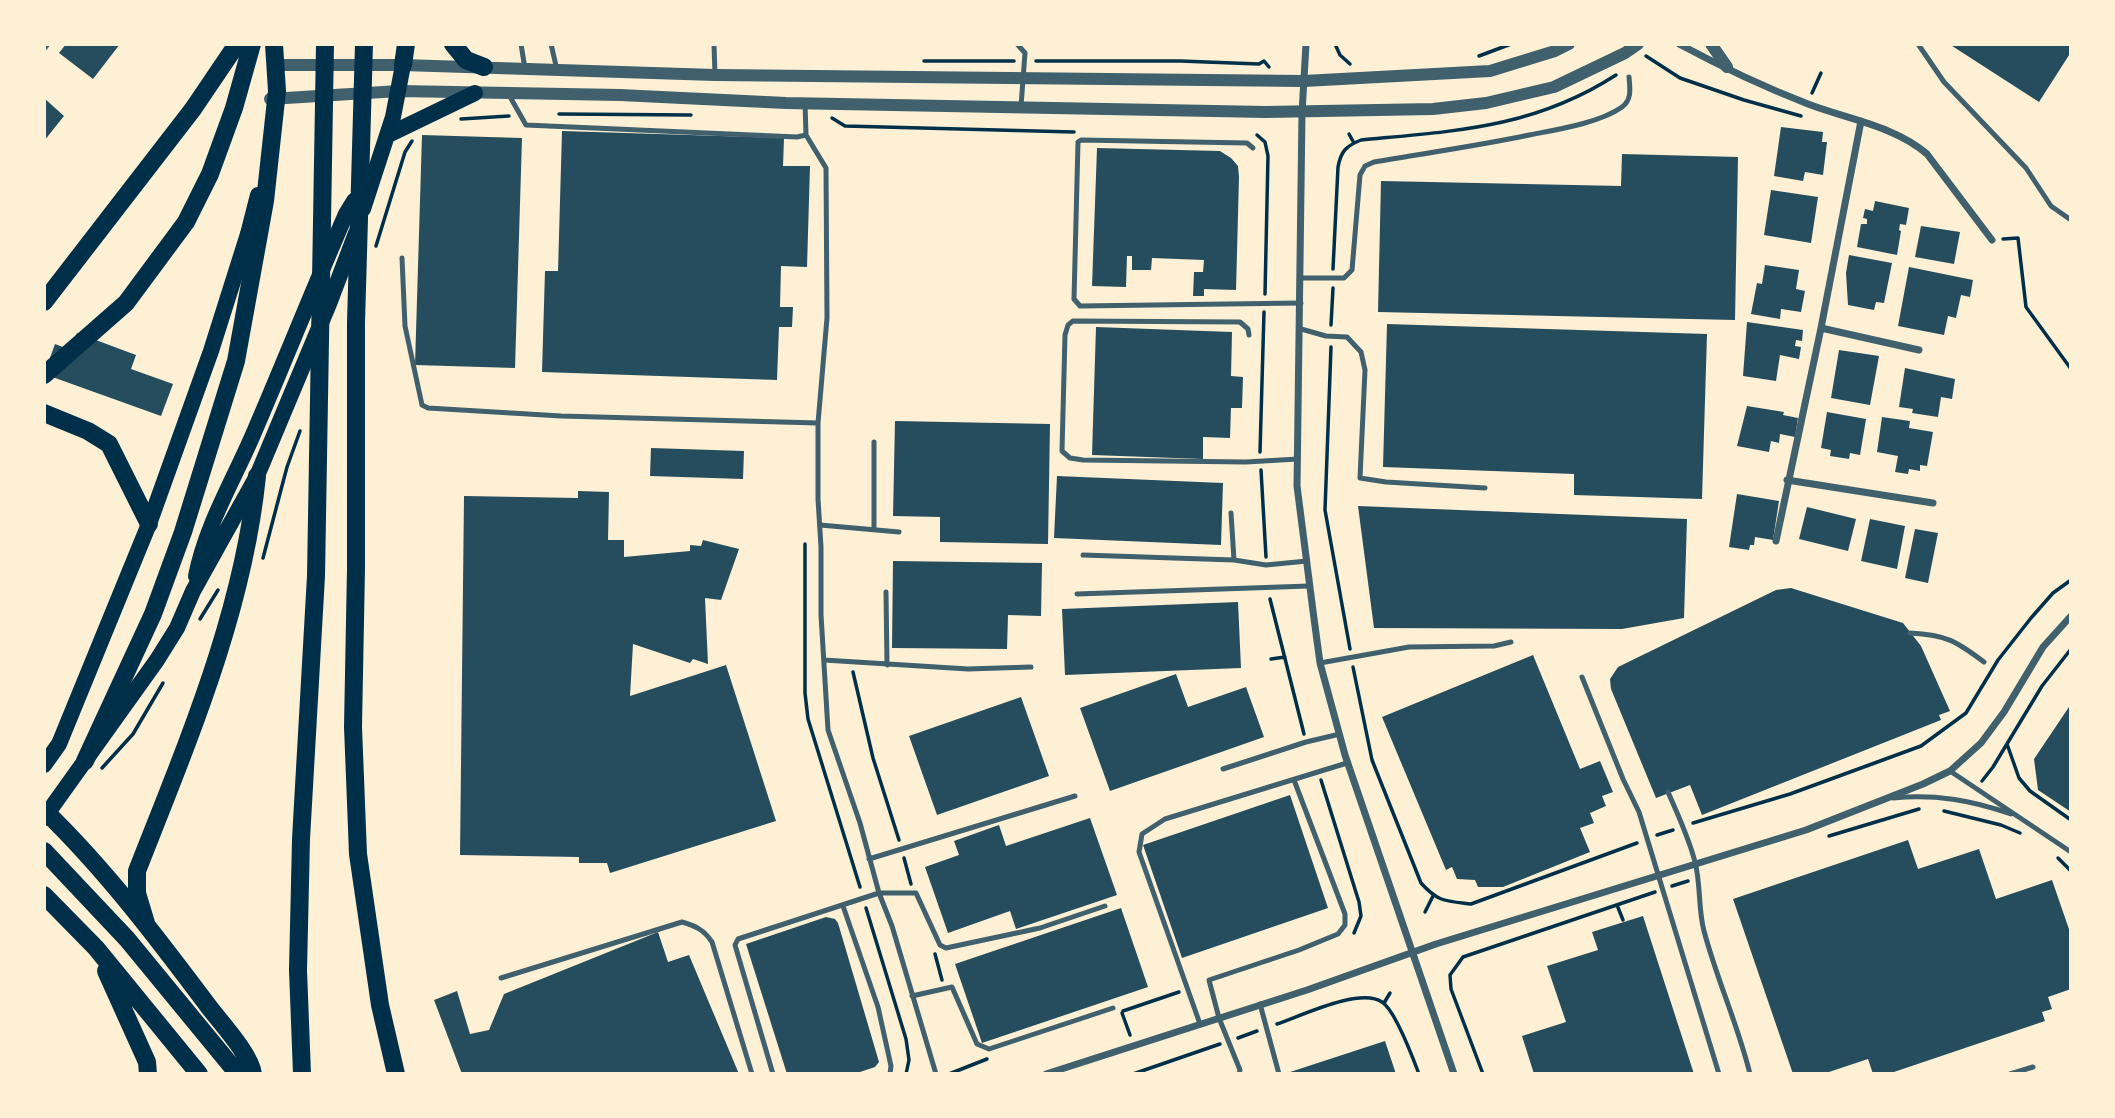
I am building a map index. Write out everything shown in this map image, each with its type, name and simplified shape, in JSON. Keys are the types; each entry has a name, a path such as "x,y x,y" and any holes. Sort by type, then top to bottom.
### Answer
{"highway":[{"path":"44,302 193,109 237,44"},
{"path":"44,374 127,303 186,222 210,174 230,119 252,44"},
{"path":"193,109 246,70 275,65 275,44"},
{"path":"85,761 153,614 183,532 236,361 265,201 277,91 275,44"},
{"path":"302,1074 298,970 301,839 316,576 325,44"},
{"path":"364,44 356,323 353,727 358,854 380,1005 396,1074"},
{"path":"402,65 406,44"},
{"path":"453,44 466,60 484,67"},
{"path":"44,413 88,431 108,444 149,524"},
{"path":"146,923 137,893 137,871 231,616 246,550 257,476"},
{"path":"44,810 146,923 228,1033 251,1066 253,1074"},
{"path":"44,852 127,939 238,1074"},
{"path":"44,895 96,948 199,1074"},
{"path":"96,948 147,1062 148,1074"}],"main road":[{"path":"44,765 59,744 149,524 211,351 257,201 275,65"},
{"path":"44,818 177,628 193,591 257,476 354,240 388,135 399,91 402,65"},
{"path":"388,135 475,93"},
{"path":"193,591 200,556 210,527 258,424 346,214 354,201 368,191"}],"street":[{"path":"1306,44 1302,113 1297,486 1321,663 1347,763 1454,1074"},
{"path":"275,65 402,65 715,75 1304,81 1490,71 1569,44"},
{"path":"270,99 399,91 508,93 806,110 1021,106 1302,113 1433,109 1486,103 1554,88 1638,44"},
{"path":"1679,44 1807,104 1861,121 1917,145 1927,154 1992,240"},
{"path":"1711,44 1727,67"},
{"path":"1776,541 1861,121"},
{"path":"1821,328 1919,351"},
{"path":"1787,480 1933,503"},
{"path":"1046,1074 1307,990 1413,951 1805,830 1950,771 1981,743 2004,712 2043,647 2071,616"}],"lane":[{"path":"521,44 525,69"},
{"path":"551,44 557,70"},
{"path":"714,44 715,75"},
{"path":"1017,44 1025,53 1021,106"},
{"path":"1918,44 1944,82 2026,169 2051,206 2071,220"},
{"path":"1301,278 1343,278 1352,270 1360,175 1365,166 1386,159 1473,147 1588,121 1623,107 1630,94 1629,77"},
{"path":"508,93 526,125 797,137 806,135"},
{"path":"806,110 806,135 826,168 827,318 818,450 821,615 828,730 860,823 879,893 892,926 936,1074"},
{"path":"1253,148 1247,143 1081,139 1078,142 1074,299 1080,306 1301,303"},
{"path":"402,258 405,326 422,405 428,408 561,416 818,423"},
{"path":"1249,335 1248,329 1240,322 1073,321 1068,325 1065,335 1062,451 1070,458 1083,460 1260,461 1298,458"},
{"path":"1301,329 1347,337 1362,352 1365,370 1360,478 1485,488"},
{"path":"874,442 874,529"},
{"path":"1231,513 1234,560"},
{"path":"820,525 899,532"},
{"path":"1083,555 1234,560 1266,565 1307,561"},
{"path":"1077,594 1310,586"},
{"path":"886,592 887,664"},
{"path":"1910,632 1946,637 1959,643 1984,662"},
{"path":"1321,663 1409,647 1494,646 1511,642"},
{"path":"824,660 968,668 1031,667"},
{"path":"1582,677 1639,812 1719,1074"},
{"path":"1223,769 1339,734"},
{"path":"1200,1024 1139,852 1142,834 1165,819 1347,763"},
{"path":"1950,771 2071,852"},
{"path":"1239,1074 1240,1070 1208,982 1210,979 1299,950 1338,934 1345,925 1345,914 1294,780"},
{"path":"1668,792 1683,826 1695,864 1703,927 1714,967 1741,1038 1750,1074"},
{"path":"1881,799 1921,795 1955,798 2020,817"},
{"path":"869,859 1076,796"},
{"path":"773,1074 735,945 738,939 879,893 917,894 940,945 946,948 1040,928 1105,906"},
{"path":"843,906 878,1007 891,1066 890,1074"},
{"path":"501,978 682,922 695,925 705,932 712,942 752,1074"},
{"path":"912,996 953,988 977,1044 989,1049 1113,1008"},
{"path":"1260,1004 1279,1074"},
{"path":"2010,1074 2033,1067"}],"path":[{"path":"1640,60 1647,56 1680,78 1804,117"},
{"path":"918,61 1180,61 1259,64 1264,61"},
{"path":"1807,104 1821,72"},
{"path":"1617,75 1557,107 1502,123 1361,140 1340,153 1325,510 1372,760 1421,883 1433,897 1471,904 1647,838 1790,794 1921,746 1966,713 1998,660 2031,618 2053,593 2071,580"},
{"path":"806,110 832,118 845,126 1079,132"},
{"path":"558,114 676,117 697,115"},
{"path":"478,117 521,115"},
{"path":"1262,138 1265,133"},
{"path":"1349,134 1354,143"},
{"path":"1244,135 1258,135 1262,138 1268,156 1260,461 1266,565"},
{"path":"1992,240 2018,238 2026,307 2071,369"},
{"path":"1267,588 1306,742"},
{"path":"1271,659 1285,657"},
{"path":"851,663 873,758 914,892"},
{"path":"2007,744 2019,778 2030,791 2071,820"},
{"path":"1319,772 1359,902 1361,916 1358,929 1346,940"},
{"path":"1937,810 2001,825 2026,835"},
{"path":"2055,856 2071,871"},
{"path":"1425,912 1433,897"},
{"path":"1618,905 1623,920"},
{"path":"1358,929 1366,929"},
{"path":"934,950 944,988"},
{"path":"1384,1003 1390,993"},
{"path":"1133,1074 1358,997 1372,998 1384,1003 1407,1044 1419,1074"},
{"path":"1121,1011 1134,1045"},
{"path":"980,1056 987,1059"}],"building":[{"path":"66,44 120,44 93,79 59,53"},
{"path":"1949,44 2071,44 2071,52 2039,102"},
{"path":"44,98 64,116 44,141"},
{"path":"1781,127 1823,132 1822,142 1827,142 1823,175 1805,172 1803,181 1774,176"},
{"path":"562,131 784,138 783,166 810,166 807,267 781,266 780,307 793,307 792,327 779,327 777,380 542,372 545,271 558,271"},
{"path":"422,135 522,138 515,368 415,365"},
{"path":"1097,148 1220,151 1231,158 1238,166 1239,177 1236,290 1204,289 1204,296 1193,296 1194,272 1203,272 1204,260 1152,258 1151,270 1132,270 1132,256 1127,256 1126,287 1092,286"},
{"path":"1622,154 1738,157 1735,320 1378,312 1381,181 1621,186"},
{"path":"1771,190 1818,197 1811,243 1764,235"},
{"path":"1875,201 1909,208 1906,225 1900,224 1897,255 1857,247 1861,224 1867,224 1867,219 1863,218 1865,209 1873,211"},
{"path":"1921,226 1960,232 1954,264 1915,257"},
{"path":"1849,255 1892,263 1884,303 1876,302 1874,310 1848,305 1846,273"},
{"path":"1765,265 1799,270 1796,289 1805,291 1801,312 1781,309 1780,319 1751,314 1757,283 1762,284"},
{"path":"1909,267 1973,280 1970,297 1961,295 1956,318 1948,316 1944,335 1898,326"},
{"path":"1747,322 1803,330 1802,341 1796,340 1795,346 1801,347 1799,359 1780,355 1776,381 1743,376"},
{"path":"1387,324 1707,334 1702,499 1574,495 1574,474 1383,467"},
{"path":"1096,327 1232,332 1231,376 1243,377 1242,408 1231,408 1230,438 1203,437 1203,459 1092,455"},
{"path":"77,333 136,355 131,369 173,384 161,416 44,374 55,344 71,350"},
{"path":"1839,350 1879,356 1870,405 1831,398"},
{"path":"1905,368 1955,379 1952,399 1941,397 1938,417 1912,413 1913,409 1899,407"},
{"path":"1747,406 1784,412 1783,415 1798,418 1795,437 1780,434 1779,443 1771,441 1769,452 1737,446"},
{"path":"1827,412 1866,419 1860,455 1850,453 1849,459 1830,456 1831,450 1821,448"},
{"path":"1882,417 1910,421 1909,428 1933,432 1927,466 1920,465 1920,471 1909,469 1908,474 1895,472 1898,456 1877,452"},
{"path":"895,421 1050,424 1048,544 940,542 940,517 893,516"},
{"path":"651,448 744,451 743,479 650,476"},
{"path":"1057,476 1223,483 1221,545 1054,538"},
{"path":"578,491 609,492 608,540 624,540 624,557 690,551 690,545 701,546 703,540 739,549 721,600 705,598 708,664 693,659 690,663 633,644 630,696 726,665 776,821 610,873 607,863 579,863 579,857 460,855 464,496 578,498"},
{"path":"1737,494 1779,501 1773,540 1755,537 1754,545 1750,545 1749,550 1729,547"},
{"path":"1358,506 1687,519 1684,618 1622,629 1374,628"},
{"path":"1807,507 1856,519 1848,551 1799,539"},
{"path":"1870,519 1905,526 1897,569 1861,561"},
{"path":"1915,529 1938,533 1928,583 1905,578"},
{"path":"893,561 1042,563 1041,616 1008,615 1007,649 892,648"},
{"path":"1791,588 1903,623 1921,646 1950,711 1939,715 1941,720 1702,815 1690,785 1656,798 1611,689 1610,679 1618,667 1776,590"},
{"path":"1238,602 1241,668 1065,675 1062,609"},
{"path":"1533,655 1580,769 1600,761 1613,792 1602,796 1606,806 1590,813 1594,823 1580,828 1590,852 1503,887 1478,887 1475,880 1457,879 1452,867 1446,870 1382,717"},
{"path":"1176,674 1188,707 1246,687 1264,737 1110,791 1080,708"},
{"path":"1021,697 1049,776 937,815 909,736"},
{"path":"2071,704 2071,812 2038,790 2034,759"},
{"path":"1290,795 1328,908 1182,958 1143,845"},
{"path":"1090,818 1117,895 1016,929 1010,911 948,933 925,867 959,855 954,841 999,825 1006,846"},
{"path":"1908,840 1918,869 1979,849 1996,899 2052,880 2071,935 2071,989 2048,997 2052,1009 2042,1012 2045,1021 1888,1074 1873,1074 1868,1059 1823,1074 1793,1074 1733,899"},
{"path":"1121,908 1148,987 982,1043 955,964"},
{"path":"1643,916 1694,1074 1534,1074 1522,1036 1566,1022 1547,966 1598,950 1592,932"},
{"path":"826,917 835,919 838,923 879,1062 875,1067 854,1074 787,1074 746,944"},
{"path":"658,932 668,962 689,955 739,1074 462,1074 434,1000 457,991 470,1034 489,1030 504,994"},
{"path":"1385,1041 1396,1074 1284,1074"}]}
